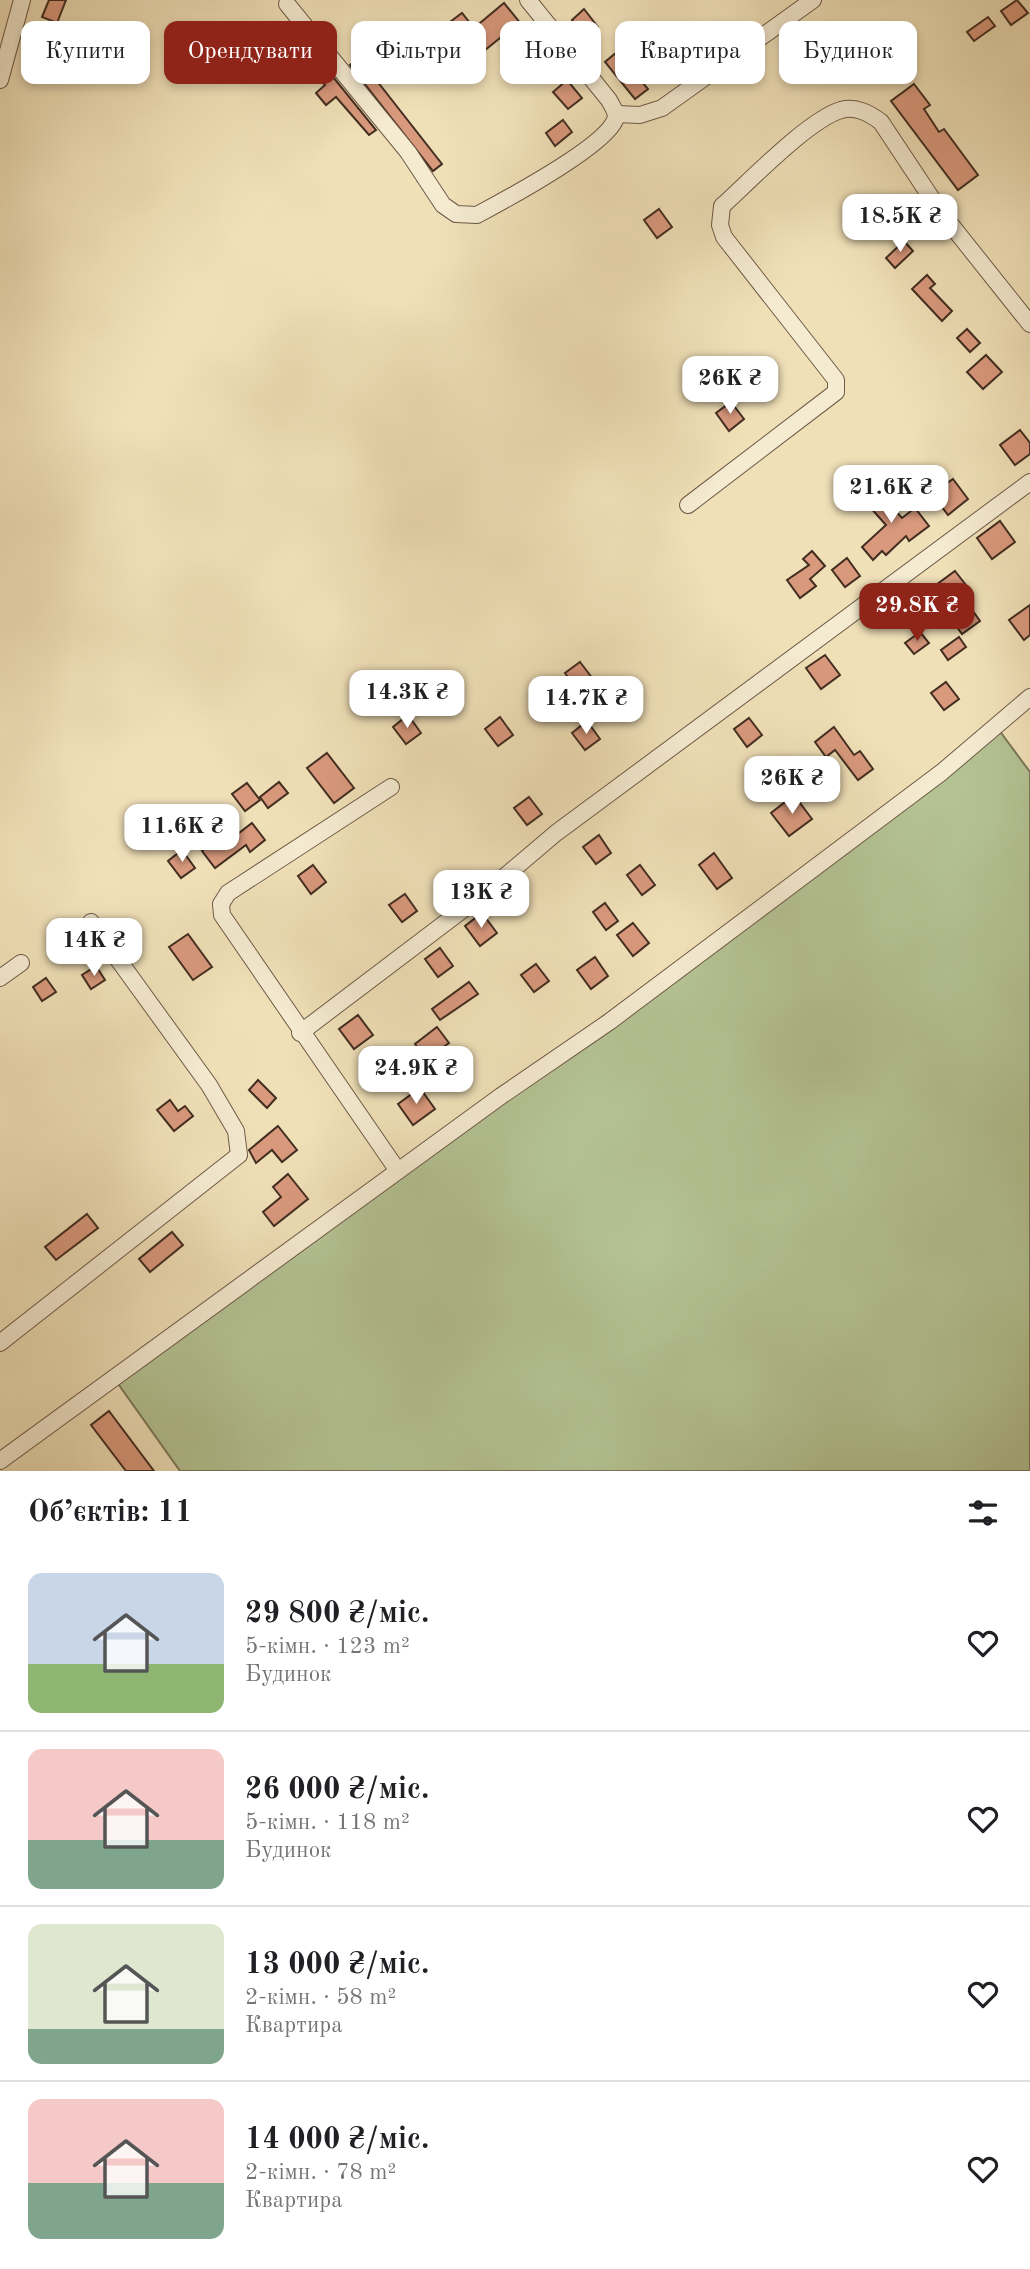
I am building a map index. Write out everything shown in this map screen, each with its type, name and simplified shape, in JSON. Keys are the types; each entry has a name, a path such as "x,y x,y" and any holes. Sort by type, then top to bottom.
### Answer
{"street":[{"path":"0,79 22,0"},
{"path":"287,4 408,152 443,205 456,214 477,215 540,181 601,137 615,120 616,114 609,100 528,0"},
{"path":"616,114 640,115 662,108 813,0"},
{"path":"688,505 836,392 836,380 724,237 720,225 722,206 828,116 854,109 868,112 881,122 940,211 1030,324"},
{"path":"300,1033 490,889 556,833 1030,482"},
{"path":"0,1461 398,1171 609,1022 942,772 1030,697"},
{"path":"391,787 228,893 221,904 222,915 300,1033 398,1171"},
{"path":"0,1343 239,1155 236,1131 209,1085 92,922"},
{"path":"0,978 21,963"}],"green space":[{"path":"996,726 1030,772 1030,1471 180,1471 114,1378"}],"building":[{"path":"49,0 66,0 58,21 42,17"},
{"path":"1017,0 1028,13 1011,25 1001,11"},
{"path":"504,3 519,21 500,21 500,38 486,49 486,21 482,21"},
{"path":"584,9 593,21 573,21"},
{"path":"462,13 468,21 451,21"},
{"path":"988,17 995,26 974,41 967,32"},
{"path":"615,54 615,74 605,62"},
{"path":"337,82 376,130 369,135 336,97 326,105 316,93 325,85"},
{"path":"365,84 379,84 442,164 433,171"},
{"path":"562,84 570,84 582,98 568,109 553,92"},
{"path":"623,84 644,84 648,89 635,99"},
{"path":"914,84 930,105 924,109 939,132 944,129 978,175 958,190 891,101"},
{"path":"563,120 572,132 555,146 546,133"},
{"path":"659,209 672,227 657,238 644,220"},
{"path":"887,210 896,218 878,234 870,226"},
{"path":"904,241 913,251 895,268 886,258"},
{"path":"927,275 935,284 930,288 952,311 942,321 912,289"},
{"path":"967,329 980,343 970,352 957,338"},
{"path":"986,355 1002,372 983,389 967,372"},
{"path":"731,402 744,419 729,431 716,413"},
{"path":"1020,430 1030,443 1030,454 1015,465 1000,445"},
{"path":"953,479 968,499 948,515 932,494"},
{"path":"873,486 902,518 915,508 929,526 909,541 906,536 886,555 882,551 873,560 862,547 886,525 861,497"},
{"path":"1000,521 1015,542 992,559 977,538"},
{"path":"812,551 825,566 810,579 816,586 800,598 787,580 809,565 803,559"},
{"path":"847,558 860,576 845,587 832,570"},
{"path":"955,571 973,594 965,600 980,621 962,634 954,623 960,618 936,585"},
{"path":"1030,605 1030,635 1024,640 1009,620"},
{"path":"920,632 929,643 914,654 905,643"},
{"path":"959,637 966,647 948,660 941,650"},
{"path":"825,655 840,675 821,689 806,668"},
{"path":"580,662 593,679 578,691 565,673"},
{"path":"946,682 959,699 944,710 931,693"},
{"path":"408,715 421,733 406,744 393,727"},
{"path":"500,717 513,735 498,746 485,729"},
{"path":"749,718 762,735 747,747 734,729"},
{"path":"587,721 600,739 585,750 572,733"},
{"path":"834,727 854,755 860,751 873,769 858,780 835,750 826,757 815,742"},
{"path":"327,753 354,788 334,803 307,768"},
{"path":"279,782 288,793 268,808 260,797"},
{"path":"247,783 260,800 245,811 232,794"},
{"path":"794,795 812,819 789,836 771,813"},
{"path":"529,797 542,814 527,825 514,808"},
{"path":"252,823 265,840 250,852 246,845 215,868 202,851 217,840 222,846"},
{"path":"599,835 611,853 596,864 583,847"},
{"path":"182,850 195,868 181,878 168,861"},
{"path":"714,853 732,878 717,889 699,865"},
{"path":"313,865 326,882 311,894 298,876"},
{"path":"640,865 655,885 642,895 627,875"},
{"path":"405,894 417,911 402,922 389,905"},
{"path":"605,903 618,921 606,930 593,912"},
{"path":"482,913 497,933 480,946 465,926"},
{"path":"633,923 649,943 633,956 617,935"},
{"path":"188,934 212,967 193,980 169,947"},
{"path":"440,948 453,966 438,977 425,959"},
{"path":"595,957 608,976 591,989 577,970"},
{"path":"536,964 549,981 534,992 521,975"},
{"path":"96,966 105,980 91,989 82,975"},
{"path":"46,978 56,992 42,1001 33,987"},
{"path":"469,982 478,994 440,1020 432,1009"},
{"path":"358,1015 373,1035 354,1049 339,1029"},
{"path":"437,1027 449,1043 439,1050 447,1060 434,1070 415,1044"},
{"path":"258,1080 276,1098 267,1108 249,1090"},
{"path":"420,1088 435,1109 413,1125 398,1104"},
{"path":"170,1100 178,1111 185,1106 193,1116 174,1131 157,1110"},
{"path":"278,1126 297,1150 282,1162 272,1150 256,1163 249,1150"},
{"path":"288,1174 308,1199 274,1226 263,1212 281,1197 273,1187"},
{"path":"87,1214 98,1228 56,1260 45,1247"},
{"path":"172,1232 183,1245 150,1272 139,1259"},
{"path":"109,1411 154,1471 126,1471 91,1425"}]}
